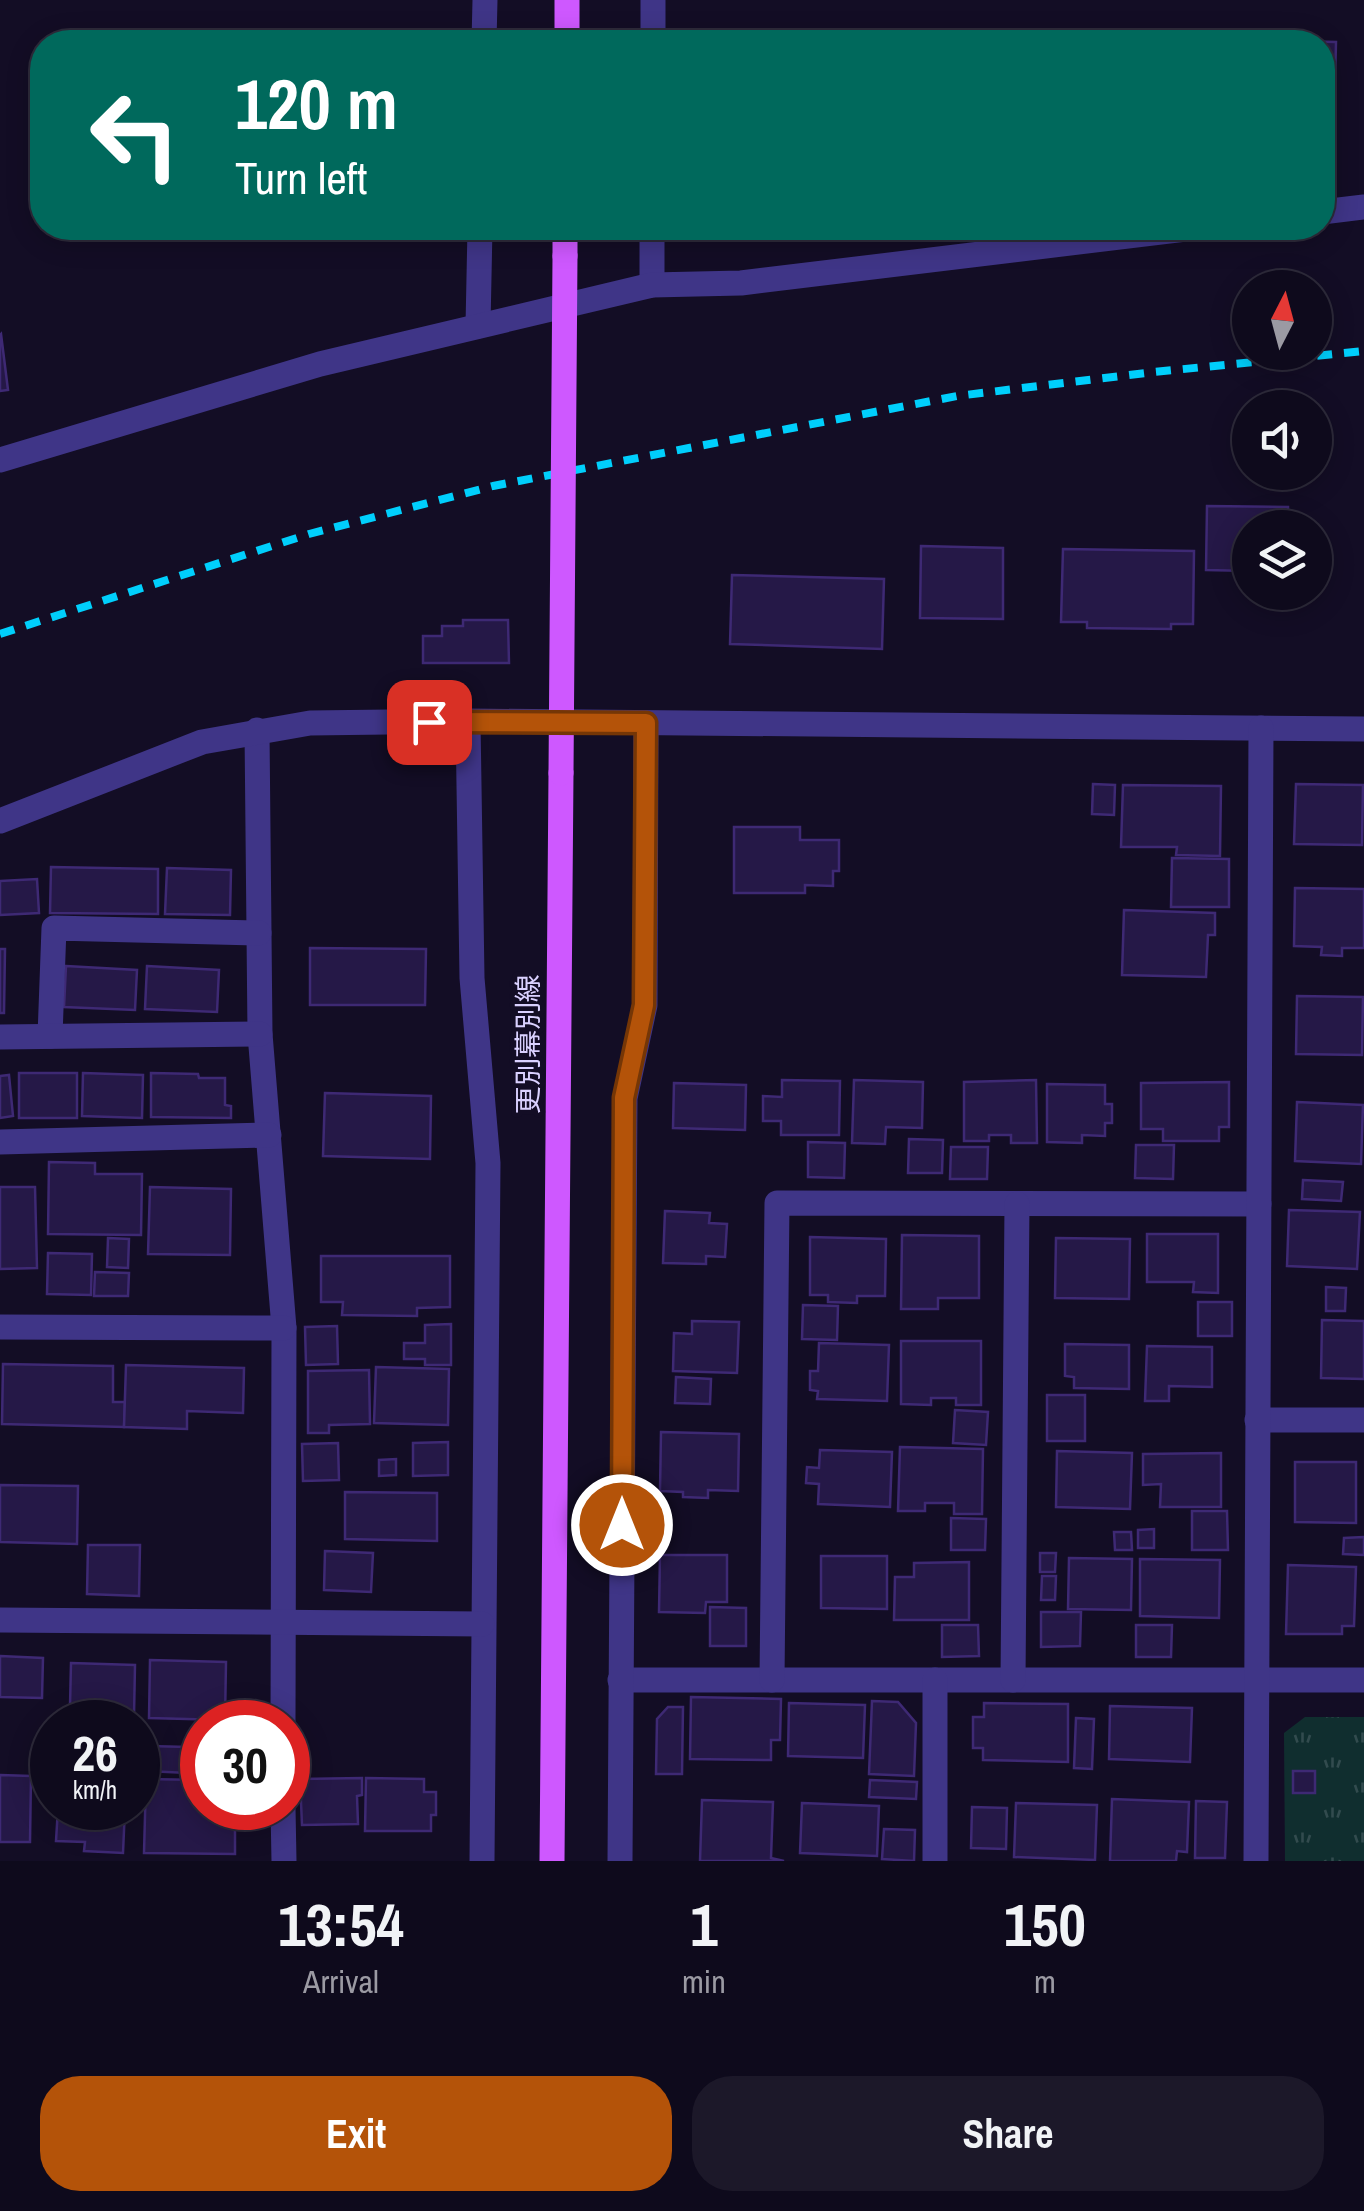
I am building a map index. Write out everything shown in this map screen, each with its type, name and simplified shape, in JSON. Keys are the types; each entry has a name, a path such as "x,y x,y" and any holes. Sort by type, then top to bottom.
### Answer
{"main road":[{"path":"567,0 567,30"},
{"name":"更別幕別線","path":"552,1861 566,240"}],"street":[{"path":"484,30 485,0"},
{"path":"653,0 653,30"},
{"path":"1335,210 1364,206"},
{"path":"478,326 480,240"},
{"path":"652,240 652,286"},
{"path":"0,460 320,364 652,286 741,283 1095,240"},
{"path":"468,721 472,978 488,1163 482,1861"},
{"path":"0,821 202,742 310,723 1364,728"},
{"path":"620,1861 624,1098 644,1005 646,723"},
{"path":"1256,1861 1261,728"},
{"path":"256,730 260,1034 284,1328 283,1700"},
{"path":"50,1036 54,928 259,933"},
{"path":"0,1036 260,1034"},
{"path":"0,1142 269,1134"},
{"path":"772,1680 777,1203 1258,1204"},
{"path":"1013,1680 1017,1204"},
{"path":"0,1327 284,1328"},
{"path":"1257,1420 1364,1420"},
{"path":"0,1620 482,1624"},
{"path":"620,1680 1364,1680"},
{"path":"935,1680 935,1861"},
{"path":"284,1830 284,1861"}],"green space":[{"path":"1305,1717 1364,1717 1364,1861 1285,1861 1284,1733"}],"building":[{"path":"0,335 8,390 0,391"},
{"path":"1207,506 1288,507 1232,510 1232,571 1206,570"},
{"path":"921,546 1003,548 1003,619 920,618"},
{"path":"1063,549 1194,551 1193,624 1171,624 1171,629 1087,628 1087,622 1061,622"},
{"path":"732,575 884,579 882,649 730,644"},
{"path":"463,620 508,620 509,663 423,663 423,636 442,636 442,626 463,626"},
{"path":"1093,784 1115,785 1114,815 1092,814"},
{"path":"1296,784 1363,785 1362,845 1294,844"},
{"path":"1123,785 1221,786 1220,856 1176,855 1177,847 1121,847"},
{"path":"734,827 800,827 800,840 839,840 839,871 833,871 833,886 805,885 805,893 734,893"},
{"path":"1172,858 1229,859 1229,907 1171,907"},
{"path":"51,867 158,869 158,914 50,913"},
{"path":"167,868 231,870 230,915 165,914"},
{"path":"37,879 39,913 0,915 0,881"},
{"path":"1295,888 1364,889 1364,948 1342,948 1342,956 1321,955 1322,947 1294,946"},
{"path":"1124,910 1215,913 1215,935 1208,935 1206,977 1122,975"},
{"path":"310,948 426,949 425,1005 310,1005"},
{"path":"0,949 5,949 4,1013 0,1013"},
{"path":"66,966 137,970 135,1010 64,1007"},
{"path":"147,966 219,970 217,1012 145,1009"},
{"path":"1297,996 1363,997 1362,1055 1296,1054"},
{"path":"19,1073 77,1073 77,1118 19,1118"},
{"path":"83,1073 143,1075 142,1118 82,1116"},
{"path":"151,1073 225,1078 225,1105 231,1106 231,1118 151,1117"},
{"path":"9,1075 13,1116 0,1118 0,1076"},
{"path":"782,1080 840,1081 839,1135 781,1135 781,1121 763,1121 763,1096 782,1097"},
{"path":"854,1080 923,1082 922,1128 886,1127 885,1144 852,1143"},
{"path":"1036,1080 1037,1143 1011,1143 1011,1135 989,1135 989,1141 964,1141 964,1082"},
{"path":"1229,1082 1229,1127 1219,1127 1219,1141 1163,1141 1163,1129 1141,1129 1141,1083"},
{"path":"674,1083 746,1085 745,1130 673,1128"},
{"path":"1047,1084 1105,1085 1105,1104 1112,1104 1112,1123 1105,1123 1105,1136 1082,1135 1082,1143 1047,1142"},
{"path":"325,1093 431,1096 430,1159 323,1156"},
{"path":"1297,1102 1363,1105 1361,1164 1295,1161"},
{"path":"909,1139 943,1140 942,1173 908,1173"},
{"path":"808,1142 845,1143 844,1178 808,1177"},
{"path":"1136,1145 1174,1145 1173,1179 1135,1178"},
{"path":"951,1147 988,1147 987,1179 950,1179"},
{"path":"49,1162 95,1163 95,1174 142,1174 141,1235 48,1234"},
{"path":"1303,1180 1343,1182 1341,1201 1302,1199"},
{"path":"0,1187 35,1187 37,1268 0,1269"},
{"path":"150,1187 231,1189 230,1255 148,1254"},
{"path":"1289,1210 1360,1212 1357,1269 1287,1266"},
{"path":"665,1211 710,1213 709,1223 727,1224 725,1257 706,1256 706,1264 663,1263"},
{"path":"1147,1234 1218,1234 1218,1293 1193,1292 1194,1282 1147,1282"},
{"path":"902,1235 979,1236 979,1298 938,1298 938,1309 901,1309"},
{"path":"810,1237 886,1239 885,1296 857,1296 857,1303 828,1302 828,1295 810,1295"},
{"path":"108,1238 129,1239 128,1268 107,1267"},
{"path":"1056,1238 1130,1239 1129,1299 1055,1298"},
{"path":"48,1253 92,1254 91,1295 47,1294"},
{"path":"321,1256 450,1256 450,1307 417,1308 417,1316 342,1315 343,1302 321,1302"},
{"path":"95,1272 129,1273 128,1296 94,1296"},
{"path":"1326,1287 1346,1288 1345,1311 1326,1311"},
{"path":"1198,1302 1232,1302 1232,1336 1198,1336"},
{"path":"803,1305 838,1306 837,1340 802,1339"},
{"path":"1322,1320 1364,1321 1364,1379 1321,1378"},
{"path":"692,1321 739,1322 737,1373 673,1371 674,1333 692,1334"},
{"path":"451,1324 451,1365 425,1365 425,1359 404,1359 404,1343 425,1343 425,1325"},
{"path":"337,1326 338,1364 306,1365 305,1327"},
{"path":"901,1341 981,1341 981,1405 956,1405 956,1398 931,1398 931,1405 901,1404"},
{"path":"819,1343 889,1345 887,1401 817,1399 818,1391 810,1390 810,1371 818,1371"},
{"path":"1065,1344 1129,1345 1129,1389 1074,1388 1074,1377 1065,1376"},
{"path":"1147,1346 1212,1347 1212,1387 1169,1386 1169,1401 1145,1401"},
{"path":"3,1364 113,1366 113,1402 125,1402 124,1427 2,1424"},
{"path":"126,1365 244,1368 243,1413 187,1411 187,1429 124,1427"},
{"path":"376,1367 449,1369 448,1425 374,1423"},
{"path":"369,1370 370,1424 329,1425 329,1433 308,1433 308,1371"},
{"path":"676,1377 711,1379 710,1404 675,1403"},
{"path":"1047,1395 1085,1395 1085,1441 1047,1441"},
{"path":"955,1410 988,1412 986,1445 953,1443"},
{"path":"661,1432 739,1434 738,1491 708,1490 708,1498 660,1491"},
{"path":"448,1442 448,1475 413,1476 413,1443"},
{"path":"338,1443 339,1480 303,1481 302,1444"},
{"path":"900,1447 983,1449 982,1514 954,1514 954,1503 925,1503 925,1511 898,1511"},
{"path":"820,1450 892,1452 890,1507 818,1504 819,1484 806,1483 807,1467 819,1468"},
{"path":"1057,1451 1132,1453 1130,1509 1056,1507"},
{"path":"1221,1453 1221,1507 1160,1507 1161,1484 1143,1485 1143,1454"},
{"path":"396,1459 396,1475 379,1476 379,1460"},
{"path":"1295,1462 1356,1462 1356,1523 1295,1522"},
{"path":"0,1485 78,1486 77,1544 0,1542"},
{"path":"345,1492 437,1493 437,1541 345,1539"},
{"path":"1192,1511 1227,1511 1228,1550 1192,1550"},
{"path":"951,1518 986,1519 985,1550 951,1550"},
{"path":"1154,1529 1154,1548 1138,1548 1138,1530"},
{"path":"1114,1532 1131,1532 1132,1550 1115,1550"},
{"path":"1364,1537 1364,1555 1343,1554 1344,1538"},
{"path":"88,1545 140,1545 139,1596 87,1594"},
{"path":"325,1551 373,1553 371,1592 324,1590"},
{"path":"1040,1553 1056,1553 1055,1572 1040,1572"},
{"path":"660,1555 727,1555 727,1602 706,1602 705,1613 659,1612"},
{"path":"821,1556 887,1556 887,1609 821,1608"},
{"path":"1069,1558 1132,1559 1131,1610 1068,1609"},
{"path":"1140,1559 1220,1560 1219,1618 1140,1616"},
{"path":"969,1562 969,1620 894,1620 895,1577 914,1577 914,1563"},
{"path":"1288,1565 1356,1567 1354,1626 1342,1626 1342,1634 1286,1634"},
{"path":"1042,1576 1056,1576 1055,1600 1041,1600"},
{"path":"710,1607 746,1608 746,1646 710,1646"},
{"path":"1041,1612 1081,1612 1080,1646 1041,1647"},
{"path":"942,1625 978,1625 979,1656 942,1657"},
{"path":"1136,1625 1172,1625 1171,1657 1136,1657"},
{"path":"0,1656 43,1658 42,1698 0,1697"},
{"path":"150,1660 226,1662 225,1700 180,1700 180,1719 160,1718 160,1700 149,1700"},
{"path":"71,1663 135,1665 134,1700 70,1700"},
{"path":"691,1697 781,1699 780,1740 771,1740 771,1760 690,1759"},
{"path":"872,1701 898,1702 916,1723 914,1776 869,1774"},
{"path":"789,1703 865,1705 863,1758 788,1756"},
{"path":"984,1703 1068,1704 1068,1762 983,1760 983,1748 973,1748 973,1717 984,1717"},
{"path":"1110,1706 1192,1708 1190,1762 1109,1759"},
{"path":"668,1707 683,1707 682,1774 656,1774 657,1719"},
{"path":"1076,1718 1094,1719 1092,1769 1074,1768"},
{"path":"160,1746 180,1747 180,1773 160,1772"},
{"path":"1293,1771 1315,1771 1315,1793 1293,1793"},
{"path":"0,1775 30,1776 30,1842 0,1842"},
{"path":"362,1778 362,1795 357,1796 358,1824 310,1825 310,1779"},
{"path":"366,1778 424,1779 424,1792 436,1792 431,1831 365,1831"},
{"path":"160,1779 180,1780 180,1830 235,1830 235,1854 144,1853 145,1830 160,1830"},
{"path":"870,1780 917,1782 916,1799 869,1797"},
{"path":"1112,1799 1189,1802 1187,1852 1177,1851 1176,1861 1110,1861"},
{"path":"702,1800 773,1802 771,1858 784,1861 700,1861"},
{"path":"1196,1801 1227,1802 1225,1858 1195,1858"},
{"path":"802,1803 879,1806 877,1856 800,1853"},
{"path":"1016,1803 1097,1805 1095,1860 1014,1857"},
{"path":"972,1807 1007,1808 1006,1849 971,1848"},
{"path":"884,1829 915,1830 914,1861 882,1859"},
{"path":"57,1830 124,1830 123,1853 84,1851 85,1842 56,1841"}],"railway":[{"path":"0,634 309,534 493,486 957,396 1364,351"}],"route":[{"path":"429,722 646,723 644,1005 624,1098 622,1525"}]}
